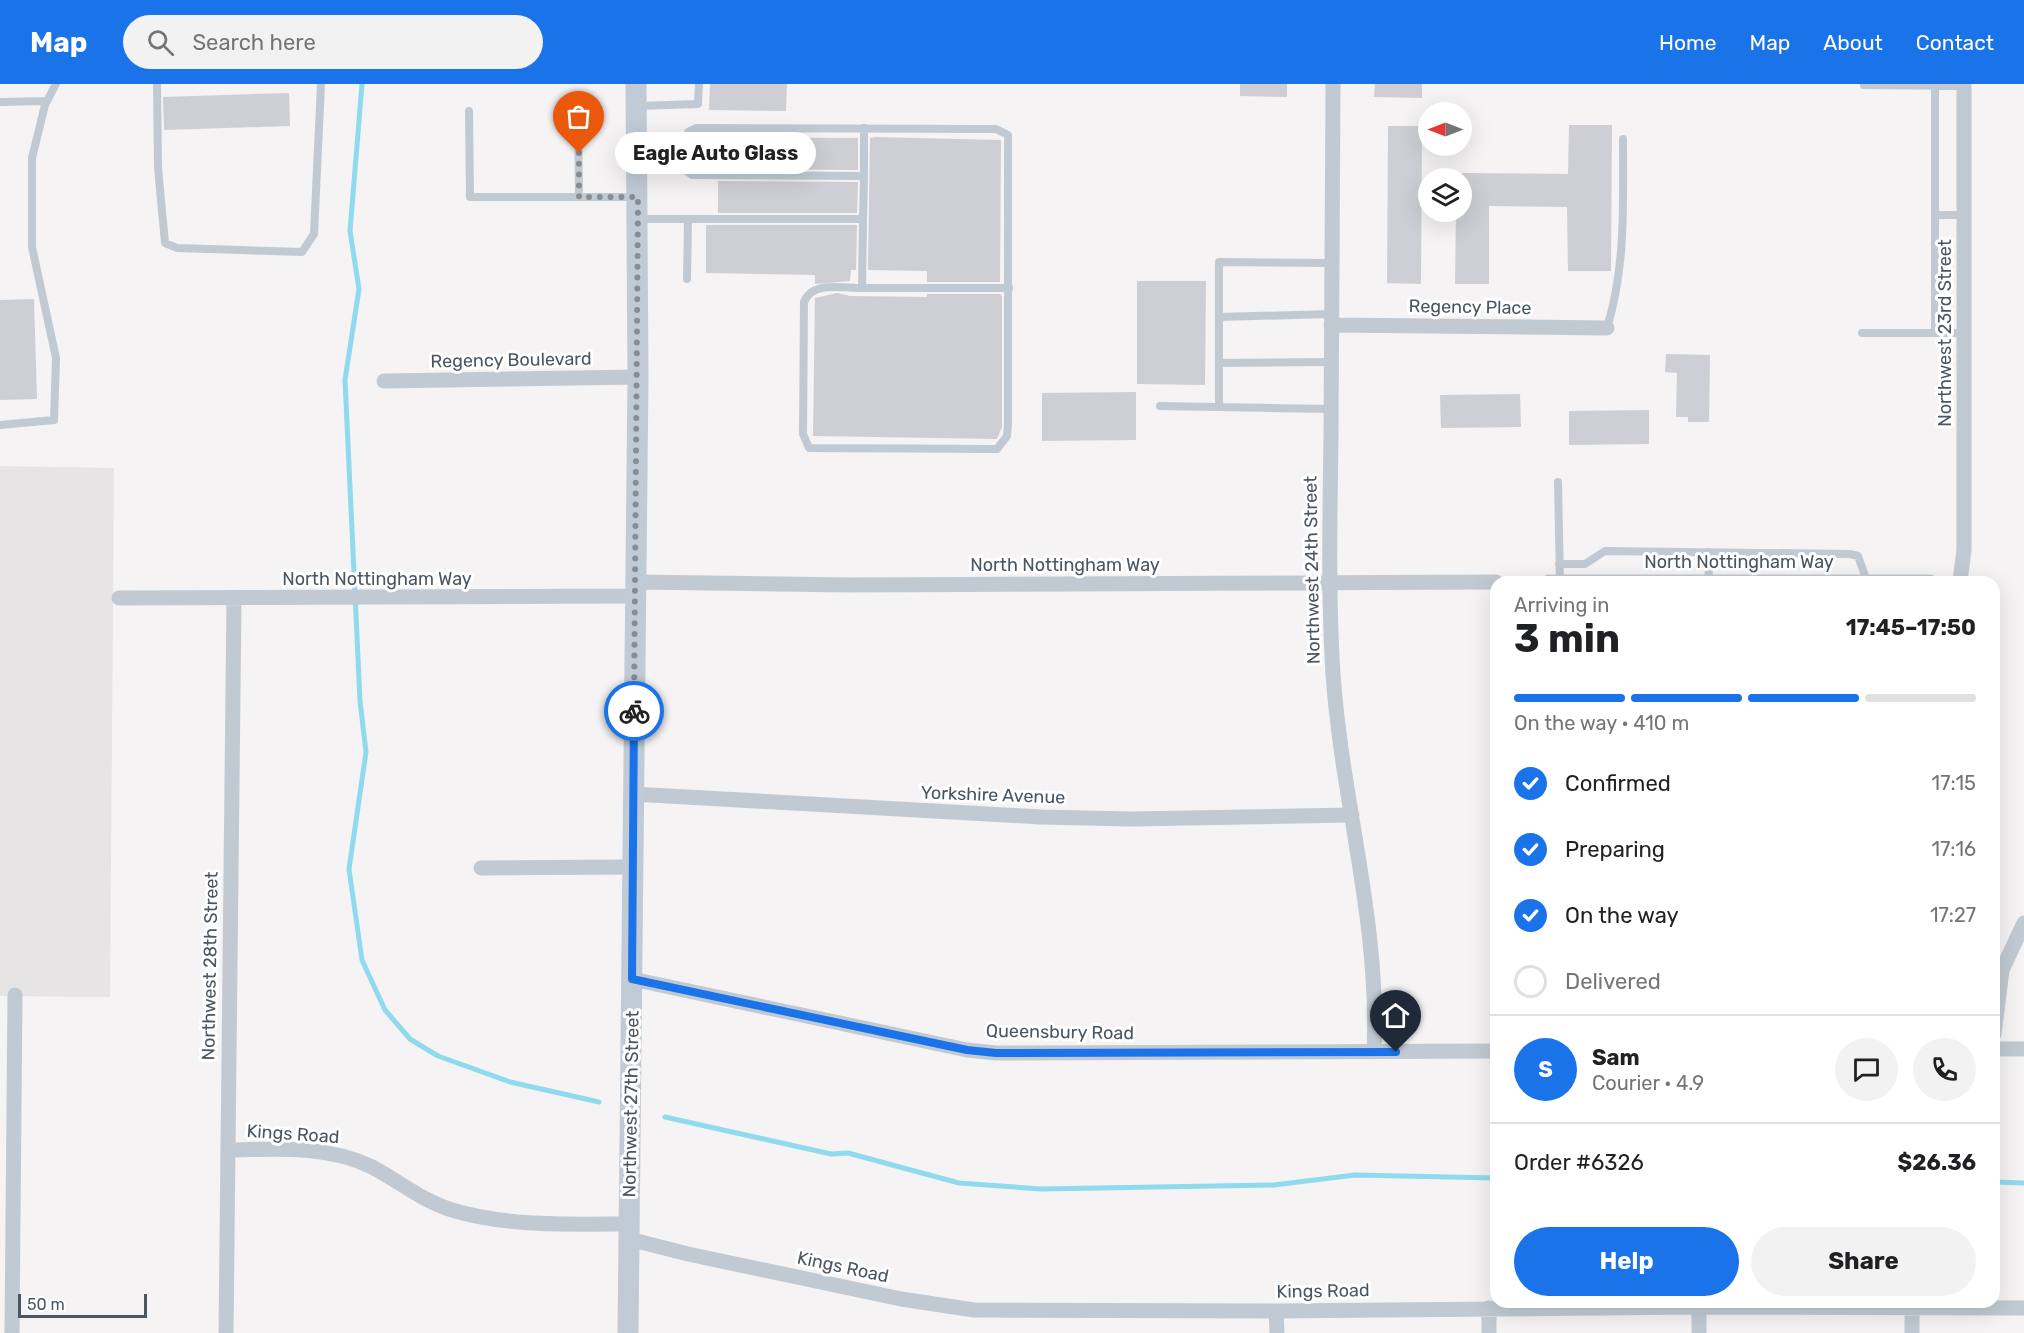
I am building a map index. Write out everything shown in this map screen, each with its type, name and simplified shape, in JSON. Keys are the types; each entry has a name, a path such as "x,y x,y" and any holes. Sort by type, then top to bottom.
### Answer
{"main road":[{"name":"Northwest 27th Street","path":"628,1333 638,377 636,84"}],"street":[{"name":"Northwest 24th Street","path":"1333,84 1331,584 1335,708 1372,947 1374,1052"},
{"name":"Northwest 23rd Street","path":"1961,576 1964,550 1964,85"},
{"name":"Regency Place","path":"1331,320 1607,328"},
{"name":"Regency Boulevard","path":"384,381 638,377"},
{"name":"North Nottingham Way","path":"119,598 378,599 635,589 849,585 1490,582"},
{"name":"Northwest 28th Street","path":"226,1333 234,599"},
{"name":"Yorkshire Avenue","path":"633,794 1041,817 1155,819 1352,815"},
{"path":"481,868 633,867"},
{"path":"2000,986 2002,970 2024,922"},
{"name":"Queensbury Road","path":"632,979 986,1052 1044,1055 1490,1051"},
{"path":"12,1333 6,1175 15,995"},
{"path":"2000,1049 2024,1049"},
{"name":"Kings Road","path":"228,1150 309,1151 349,1157 372,1167 438,1205 473,1215 629,1232 748,1267 948,1307 1010,1311 1489,1308"},
{"path":"1489,1308 1489,1333"},
{"path":"1699,1308 1699,1333"},
{"path":"1912,1308 1912,1333"},
{"name":"Kings Road","path":"2000,1308 2024,1308"},
{"path":"1276,1311 1277,1333"}],"lane":[{"path":"0,425 54,420 56,358 32,247 32,158 47,101 56,84"},
{"path":"157,84 158,168 165,243 177,248 302,252 314,234 321,84"},
{"path":"636,106 698,104 699,84"},
{"path":"1864,85 1964,85"},
{"path":"1935,85 1935,333"},
{"path":"0,102 47,101"},
{"path":"578,109 579,197"},
{"path":"469,111 470,197 638,197"},
{"path":"864,176 692,175 685,170 685,137 688,132 696,128 996,129 1008,135 1008,288 1008,424 1007,436 997,449 809,448 803,434 804,302 807,295 818,288 1008,288"},
{"path":"862,288 864,129"},
{"path":"1607,328 1616,300 1622,253 1623,139"},
{"path":"1935,215 1964,214"},
{"path":"638,219 863,219"},
{"path":"687,279 688,219"},
{"path":"1219,407 1220,262 1332,263"},
{"path":"1219,317 1331,320"},
{"path":"1862,333 1964,333"},
{"path":"1219,363 1331,362"},
{"path":"1160,406 1331,409"},
{"path":"1558,482 1560,576"},
{"path":"1559,564 1585,564 1605,551 1850,554 1858,556 1866,576"},
{"path":"1708,552 1709,576"}],"shaded area":[{"path":"0,466 114,468 110,997 0,996"}],"building":[{"path":"710,84 787,84 786,111 709,110"},
{"path":"1240,84 1287,84 1287,97 1240,96"},
{"path":"1375,84 1422,84 1422,98 1374,97"},
{"path":"289,93 290,126 164,130 163,97"},
{"path":"1569,125 1612,125 1611,271 1568,271 1567,207 1489,206 1489,284 1455,284 1456,222 1472,222 1472,173 1568,174"},
{"path":"1388,126 1418,126 1418,156 1422,156 1422,168 1418,168 1418,222 1421,222 1421,284 1387,283"},
{"path":"695,137 858,138 858,170 718,169 718,161 695,161"},
{"path":"870,138 1001,140 1000,282 927,282 927,271 868,270"},
{"path":"718,181 858,182 857,213 718,213"},
{"path":"706,225 857,225 856,270 851,270 850,281 815,284 815,275 706,273"},
{"path":"1137,281 1206,281 1205,385 1137,384"},
{"path":"837,293 850,296 927,297 927,294 1000,294 1002,296 1002,427 997,439 813,436 815,298"},
{"path":"34,299 37,399 0,400 0,300"},
{"path":"1666,354 1710,355 1709,422 1688,422 1688,417 1676,417 1677,373 1665,372"},
{"path":"1136,392 1136,440 1042,441 1042,393"},
{"path":"1520,394 1521,427 1441,428 1440,395"},
{"path":"1649,410 1649,444 1569,445 1569,411"}],"waterway":[{"path":"362,84 350,231 359,289 345,380 360,701 366,752 349,869 362,960 385,1010 410,1039 438,1056 510,1082 599,1102"},
{"path":"665,1117 831,1154 848,1153 959,1183 1041,1189 1274,1185 1355,1175 1490,1178"},
{"path":"2000,1182 2024,1183"}],"way so far":[{"path":"579,153 579,197 638,197 634,711"}],"place":[{"name":"Eagle Auto Glass","path":"579,153"}],"route":[{"path":"634,711 632,979 967,1050 996,1053 1044,1055 1396,1052"}]}
